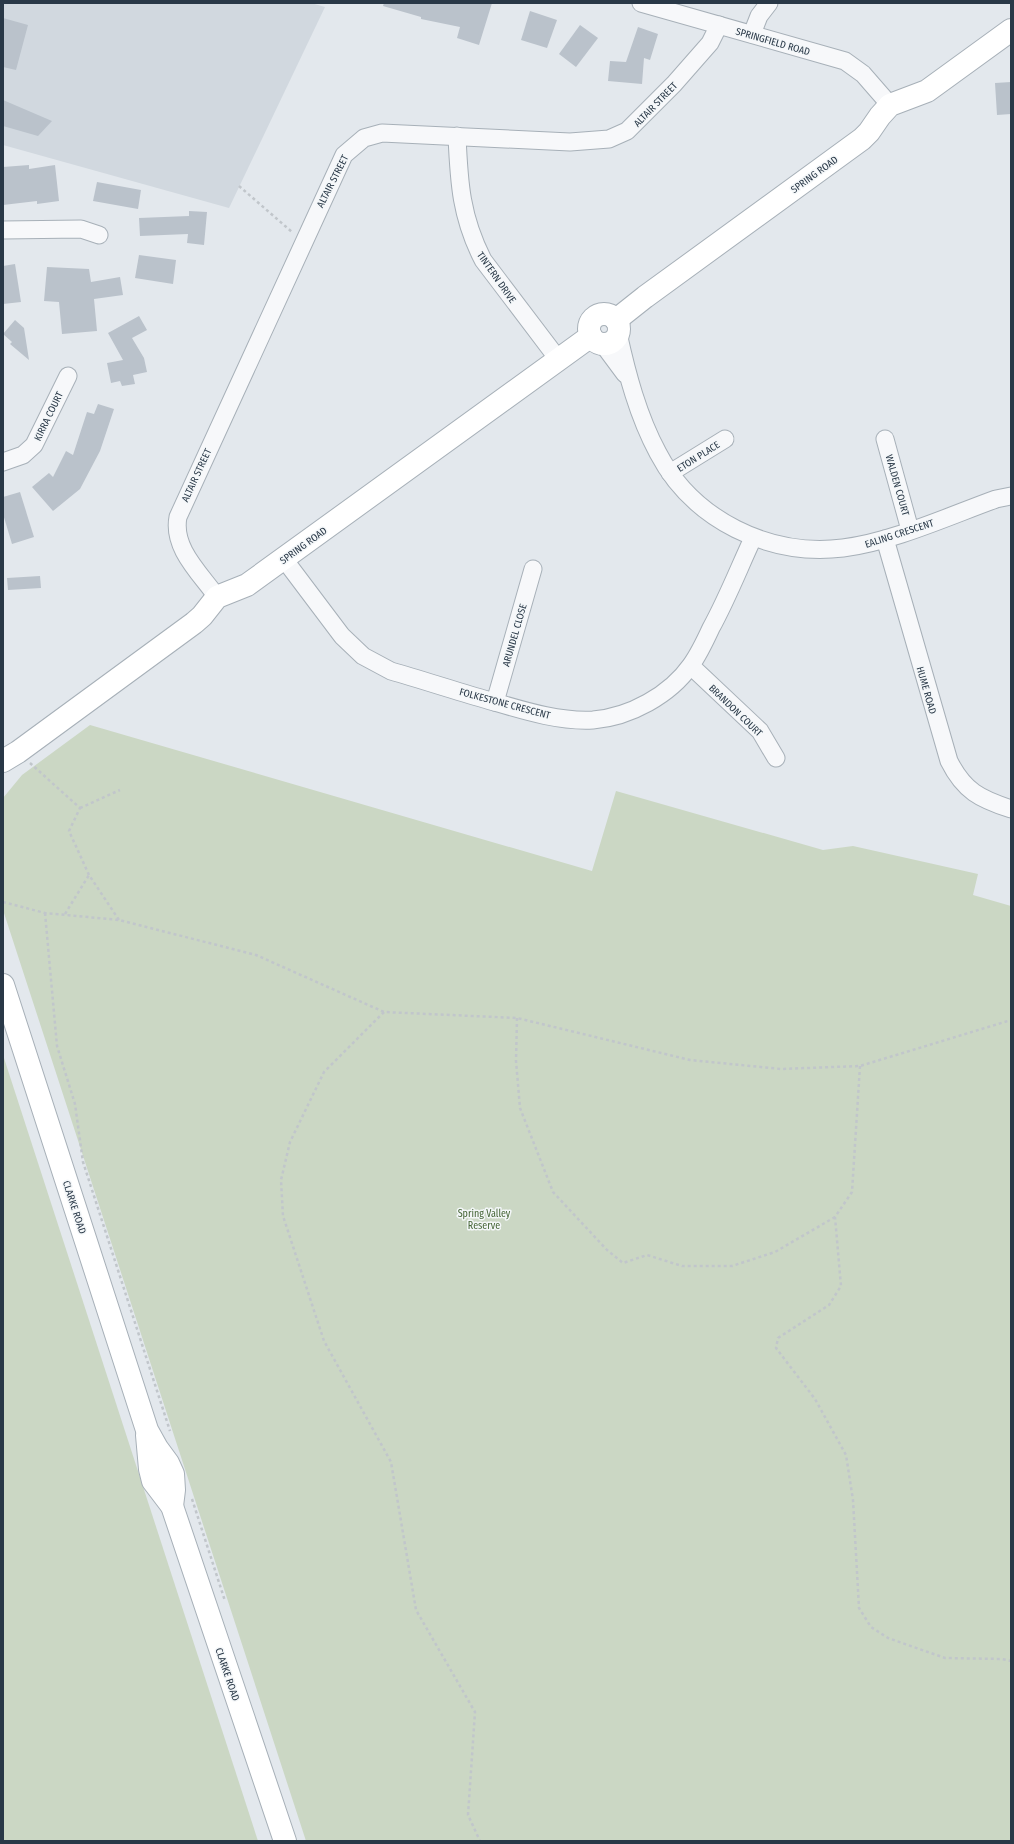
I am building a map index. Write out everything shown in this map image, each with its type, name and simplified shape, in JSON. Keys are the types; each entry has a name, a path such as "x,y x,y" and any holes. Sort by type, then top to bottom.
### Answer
{"street":[{"name":"SPRINGFIELD ROAD","path":"641,3 845,61 863,74 890,105"},
{"path":"752,34 759,16 769,3"},
{"name":"ALTAIR STREET","path":"217,597 181,548 177,533 178,517 344,155 357,142 372,135 382,133 570,142 597,141 619,135 633,126 674,84 710,43 719,25"},
{"name":"SPRING ROAD","path":"3,772 10,756 194,623 202,616 217,597 247,585 558,359 607,333 645,297 862,139 890,105 927,91 1011,30"},
{"name":"TINTERN DRIVE","path":"457,136 462,201 467,225 476,246 483,260 558,359"},
{"path":"3,230 80,229 99,235"},
{"name":"EALING CRESCENT","path":"607,333 658,453 670,473 694,500 709,513 753,538 788,547 814,550 842,548 885,539 996,499 1011,496"},
{"name":"KIRRA COURT","path":"3,462 23,455 34,445 68,376"},
{"name":"ETON PLACE","path":"670,473 725,439"},
{"name":"WALDEN COURT","path":"885,440 910,530"},
{"name":"FOLKESTONE CRESCENT","path":"284,559 342,636 363,656 391,671 532,712 571,719 594,720 613,717 632,711 673,685 691,666 719,613 753,538"},
{"name":"HUME ROAD","path":"885,539 949,761 962,784 973,794 984,800 1011,809"},
{"name":"ARUNDEL CLOSE","path":"495,702 533,569"},
{"name":"BRANDON COURT","path":"691,666 760,731 776,758"},
{"name":"CLARKE ROAD","path":"3,985 147,1430 157,1448 168,1463 173,1474 174,1490 172,1506 285,1841"}],"path":[{"path":"240,186 303,242"},
{"path":"10,756 80,808"},
{"path":"119,920 89,875 69,831 80,808 120,790"},
{"path":"65,914 89,875"},
{"path":"3,902 45,913 119,920 256,955 384,1012 516,1018 690,1060 781,1069 860,1066 1011,1020"},
{"path":"45,913 57,1046 75,1104 83,1162 171,1434"},
{"path":"384,1012 324,1072 290,1142 281,1180 283,1216 324,1341 391,1462 416,1610 475,1712 468,1815 480,1841"},
{"path":"516,1018 516,1061 520,1108 553,1192 607,1250 623,1263 647,1256 682,1266 732,1266 775,1252 835,1217 852,1192 860,1066"},
{"path":"835,1217 841,1286 829,1306 778,1338 776,1348 815,1399 846,1455 853,1500 859,1608 871,1627 888,1638 945,1658 1002,1659 1011,1661"},
{"path":"190,1494 227,1607"}],"shaded area":[{"path":"3,3 311,3 325,7 229,208 3,145"}],"green space":[{"name":"Spring Valley Reserve","path":"90,725 592,871 616,791 823,850 853,846 978,874 973,895 1011,906 1011,1841 306,1841 3,910 3,798 22,775"},
{"path":"3,1055 258,1841 3,1841"}],"building":[{"path":"384,3 492,3 479,45 457,38 460,27 421,19 421,17 383,6"},
{"path":"530,11 557,20 547,48 521,40"},
{"path":"3,18 28,25 16,70 3,67"},
{"path":"580,25 598,38 576,67 559,54"},
{"path":"638,27 658,34 650,60 644,58 642,84 608,81 610,61 626,62"},
{"path":"1011,82 1011,114 997,115 995,83"},
{"path":"3,100 52,121 38,136 3,126"},
{"path":"29,165 29,169 55,165 59,201 37,204 37,201 3,205 3,167"},
{"path":"97,182 141,190 138,209 93,201"},
{"path":"189,211 207,212 204,245 187,243 188,234 140,236 139,218 189,216"},
{"path":"139,255 176,260 173,284 135,278"},
{"path":"15,264 21,302 3,304 3,266"},
{"path":"47,267 89,269 91,282 120,277 123,295 94,299 97,331 62,334 59,302 44,301"},
{"path":"139,316 147,330 132,338 144,358 147,372 133,375 135,384 122,386 120,381 111,383 107,363 123,360 108,333"},
{"path":"15,320 24,328 29,360 10,344 12,342 3,334"},
{"path":"98,404 114,409 100,451 80,489 53,511 32,487 49,473 53,477 66,451 73,455 87,412 94,414"},
{"path":"20,492 34,537 12,544 3,514 3,497"},
{"path":"40,576 41,588 8,590 7,578"}]}
